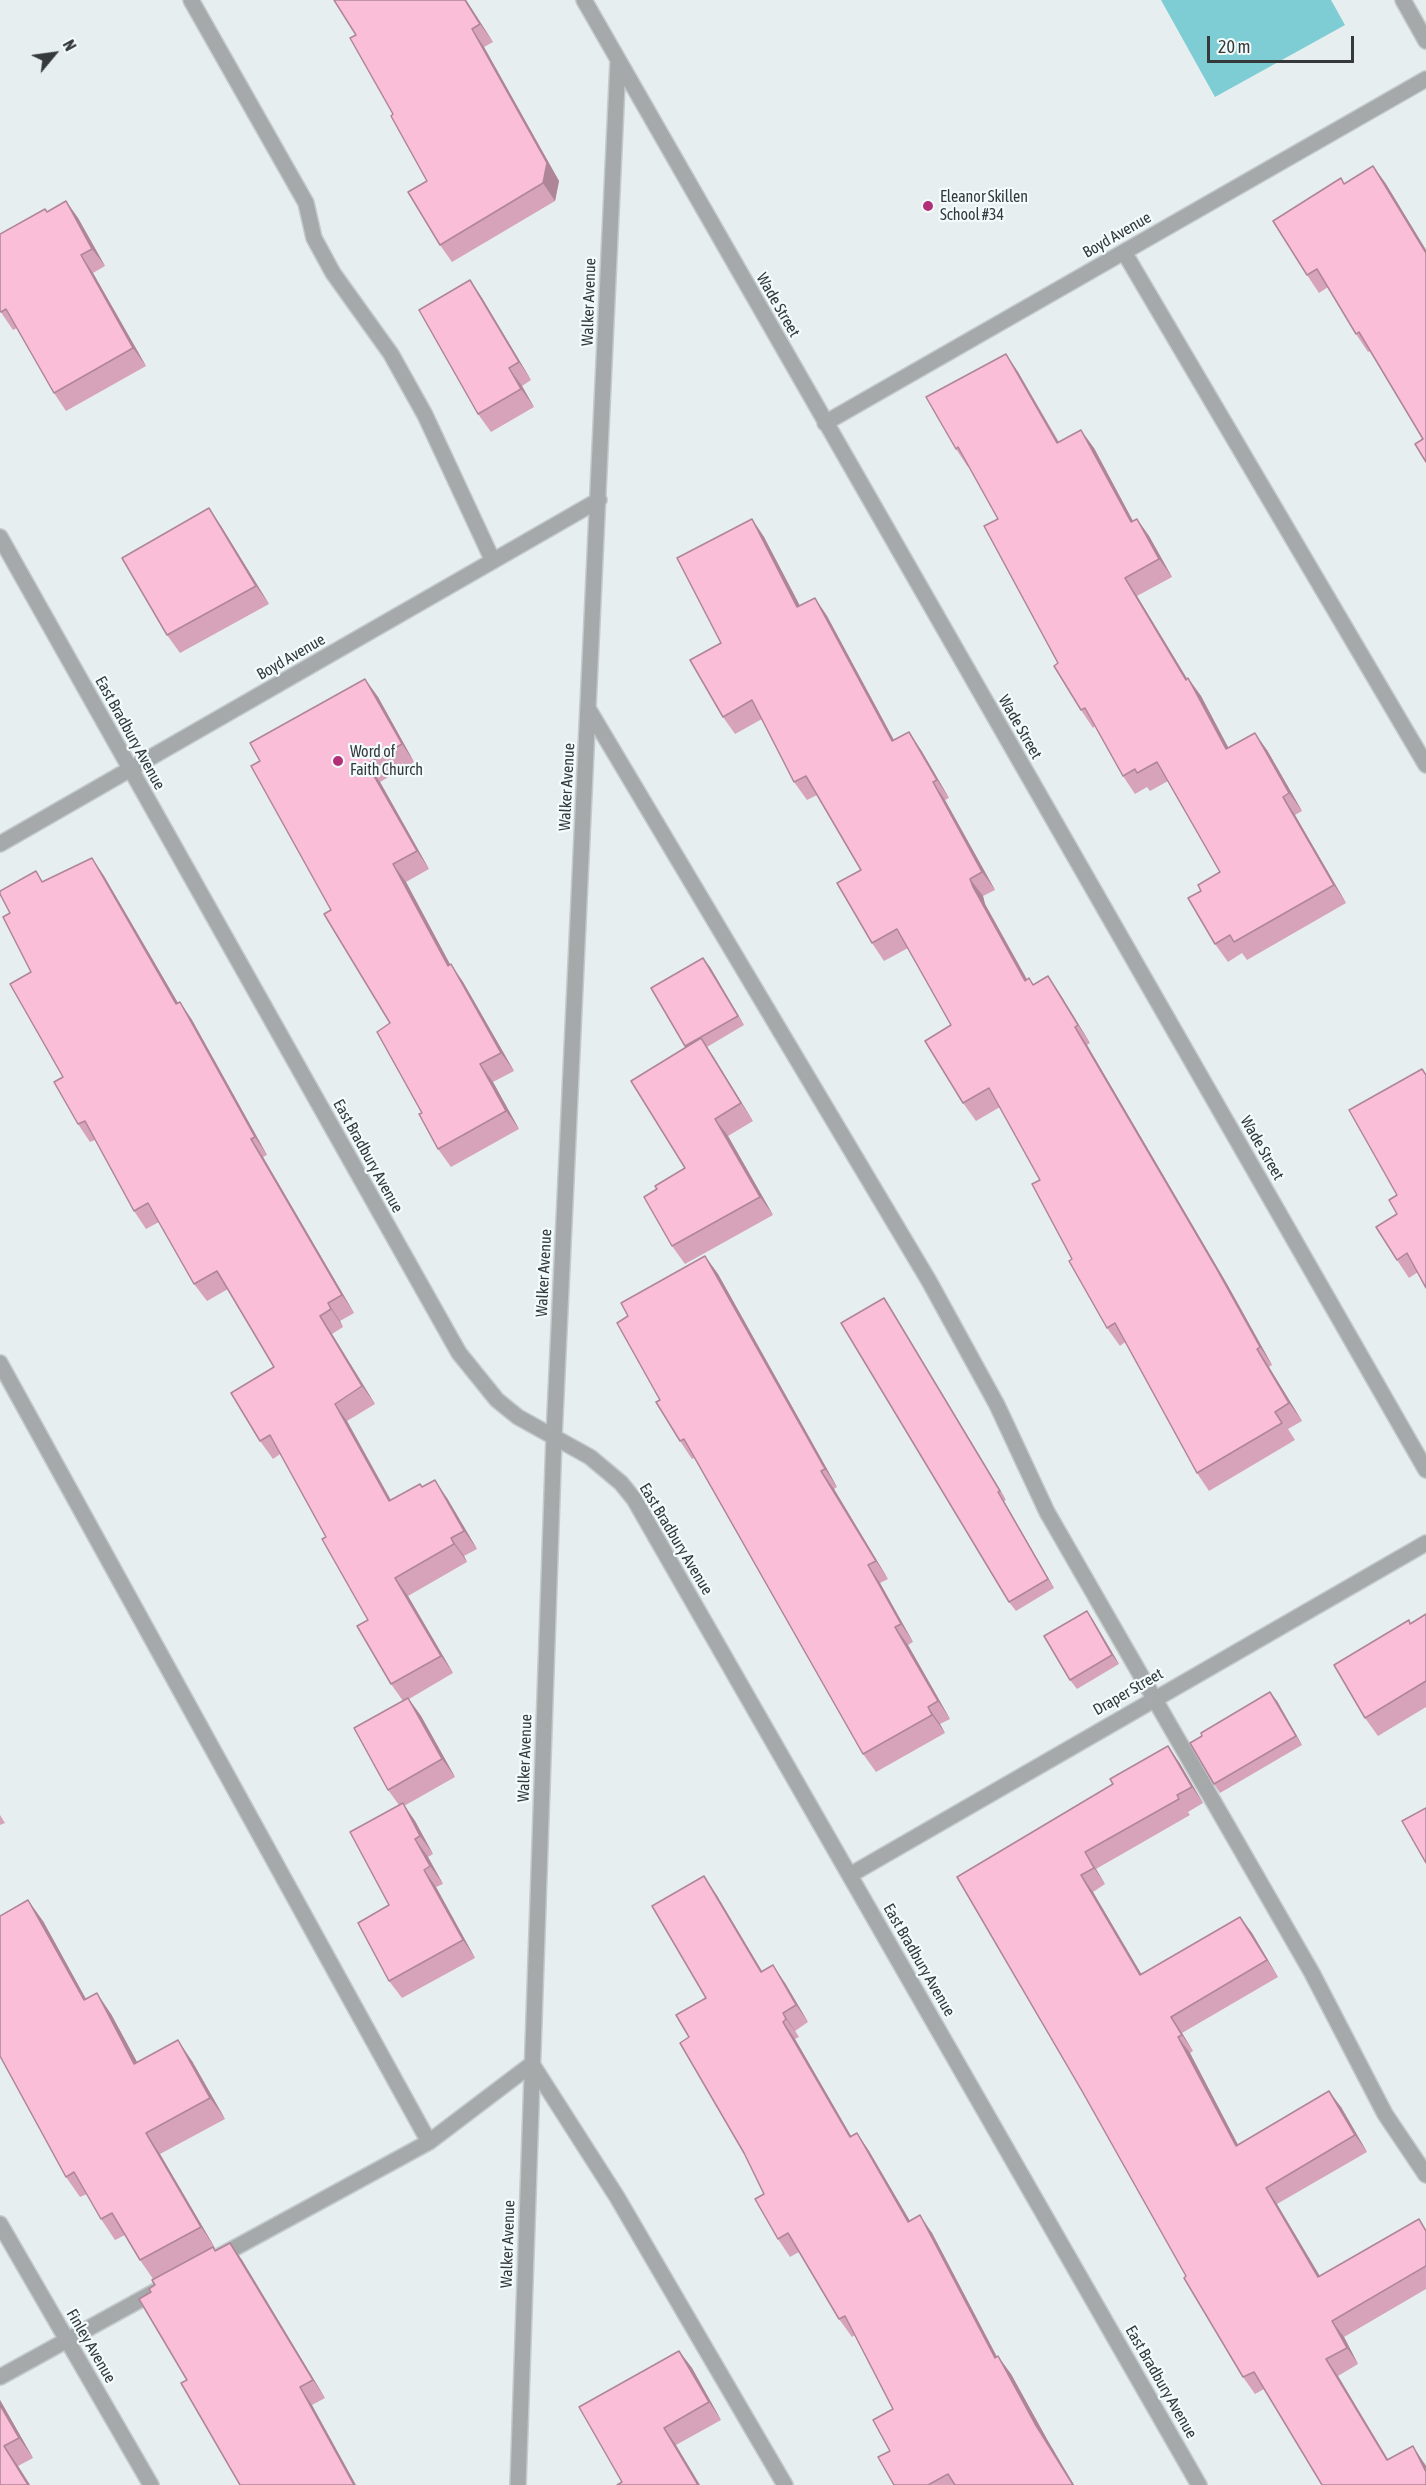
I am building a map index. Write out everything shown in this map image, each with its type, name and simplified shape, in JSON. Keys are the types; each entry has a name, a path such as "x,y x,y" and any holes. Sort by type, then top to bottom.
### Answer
{"street":[{"path":"191,0 306,203 314,238 333,273 391,354 425,415 493,561"},
{"name":"Wade Street","path":"584,0 1426,1470"},
{"path":"1403,0 1426,41"},
{"name":"Walker Avenue","path":"518,2485 554,1437 618,62"},
{"name":"Boyd Avenue","path":"825,423 1426,79"},
{"path":"1124,252 1426,765"},
{"name":"Boyd Avenue","path":"0,844 599,500"},
{"name":"East Bradbury Avenue","path":"0,537 459,1353 497,1400 518,1417 590,1457 621,1483 634,1499 1199,2485"},
{"path":"589,710 929,1281 997,1405 1047,1512 1312,1972 1385,2114 1426,2175"},
{"path":"0,1363 429,2142"},
{"name":"Draper Street","path":"850,1875 1154,1697 1426,1543"},
{"path":"201,2266 429,2142 532,2064 618,2198 785,2485"},
{"name":"Finley Avenue","path":"0,2224 150,2485"},
{"path":"0,2377 170,2283"}],"shaded area":[{"path":"1161,0 1331,0 1345,25 1215,97"}],"building":[{"path":"334,0 465,0 480,24 472,29 547,163 543,183 440,245 408,192 427,181 391,116 393,114 350,38 356,35"},
{"path":"1373,166 1426,253 1426,462 1415,444 1423,439 1359,332 1356,334 1317,269 1307,275 1273,221 1341,178 1344,184"},
{"path":"66,201 92,249 81,255 133,348 54,393 6,309 0,311 0,234 45,209 47,212"},
{"path":"470,280 519,362 509,368 521,389 478,414 419,310"},
{"path":"1006,354 1057,443 1081,430 1131,522 1137,519 1159,559 1125,578 1186,680 1188,678 1226,749 1255,733 1289,793 1283,797 1334,885 1234,942 1230,935 1215,944 1188,898 1201,891 1198,885 1220,872 1157,762 1137,773 1135,769 1123,776 1085,708 1081,710 1054,666 1058,663 984,526 998,519 958,447 956,449 926,397"},
{"path":"209,508 256,586 167,635 122,558"},
{"path":"752,519 797,607 815,598 892,741 909,732 937,780 933,782 982,872 970,879 973,887 1025,981 1029,978 1033,985 1048,976 1078,1025 1075,1027 1215,1266 1260,1347 1257,1349 1289,1403 1275,1412 1282,1423 1197,1473 1115,1323 1107,1328 1069,1261 1072,1259 1032,1184 1040,1180 989,1088 963,1103 925,1041 951,1025 897,929 872,943 837,883 861,870 806,776 794,782 752,700 723,717 690,660 721,643 677,558"},
{"path":"365,679 402,744 367,764 417,851 393,864 448,966 451,964 501,1053 480,1064 506,1111 438,1149 419,1114 422,1113 377,1032 390,1023 324,914 331,910 251,766 260,761 250,743"},
{"path":"92,858 176,1004 180,1002 255,1137 251,1139 342,1295 328,1303 331,1309 320,1316 362,1386 335,1404 389,1501 420,1484 422,1487 435,1480 464,1531 451,1538 454,1544 395,1578 441,1656 391,1684 357,1626 368,1620 322,1539 326,1537 270,1435 260,1441 231,1393 274,1367 217,1271 194,1284 148,1203 134,1211 85,1121 78,1124 54,1082 63,1077 10,984 31,972 3,917 10,913 0,891 36,871 42,882"},
{"path":"703,958 738,1016 685,1046 651,988"},
{"path":"701,1038 741,1103 715,1119 760,1197 672,1246 644,1197 657,1189 655,1186 685,1168 631,1081"},
{"path":"1422,1069 1426,1075 1426,1288 1407,1253 1397,1260 1376,1227 1397,1214 1389,1200 1397,1195 1349,1110"},
{"path":"705,1256 825,1469 821,1471 876,1561 868,1565 901,1624 895,1627 938,1701 928,1707 932,1715 863,1754 684,1439 680,1441 656,1402 660,1400 617,1323 628,1316 621,1303"},
{"path":"884,1298 1000,1491 998,1492 1048,1579 1009,1602 841,1323"},
{"path":"1087,1611 1112,1655 1070,1680 1044,1636"},
{"path":"1426,1614 1426,1681 1365,1718 1334,1665 1409,1620 1410,1624"},
{"path":"1270,1692 1296,1736 1214,1784 1190,1743 1202,1736 1201,1733"},
{"path":"408,1698 442,1759 388,1790 354,1728"},
{"path":"1168,1746 1192,1787 1177,1795 1179,1799 1085,1852 1094,1868 1081,1875 1140,1975 1240,1917 1267,1960 1171,2017 1182,2035 1178,2037 1236,2146 1329,2091 1355,2135 1266,2188 1318,2277 1419,2219 1426,2231 1426,2266 1332,2321 1347,2348 1326,2359 1387,2460 1413,2446 1426,2472 1426,2485 1322,2485 1254,2372 1243,2377 1184,2278 1186,2276 1082,2091 957,1877 1113,1784 1110,1779"},
{"path":"403,1803 420,1836 415,1839 430,1866 424,1870 463,1940 389,1981 358,1923 389,1905 350,1832"},
{"path":"1426,1808 1426,1863 1402,1821"},
{"path":"704,1876 761,1972 773,1965 796,2005 783,2013 786,2019 783,2022 850,2137 857,2133 908,2222 920,2215 995,2358 998,2356 1035,2424 1073,2485 955,2485 948,2474 928,2485 894,2485 878,2457 890,2451 873,2420 893,2409 845,2316 839,2319 788,2233 778,2239 755,2199 764,2194 744,2153 680,2043 689,2037 676,2015 706,1998 652,1906"},
{"path":"28,1900 84,2000 97,1993 134,2064 178,2040 210,2098 146,2133 201,2227 140,2260 112,2213 101,2219 74,2172 66,2177 0,2056 0,1916"},
{"path":"230,2243 313,2380 300,2387 354,2485 240,2485 181,2383 187,2380 139,2299 151,2292 149,2289 155,2285 152,2280 213,2247 215,2251"},
{"path":"679,2351 709,2402 664,2428 698,2485 617,2485 622,2482 579,2407"},
{"path":"0,2405 19,2438 4,2446 28,2485 0,2485"}],"place":[{"name":"Eleanor Skillen School #34","path":"928,206"},
{"name":"Word of Faith Church","path":"338,761"}]}
